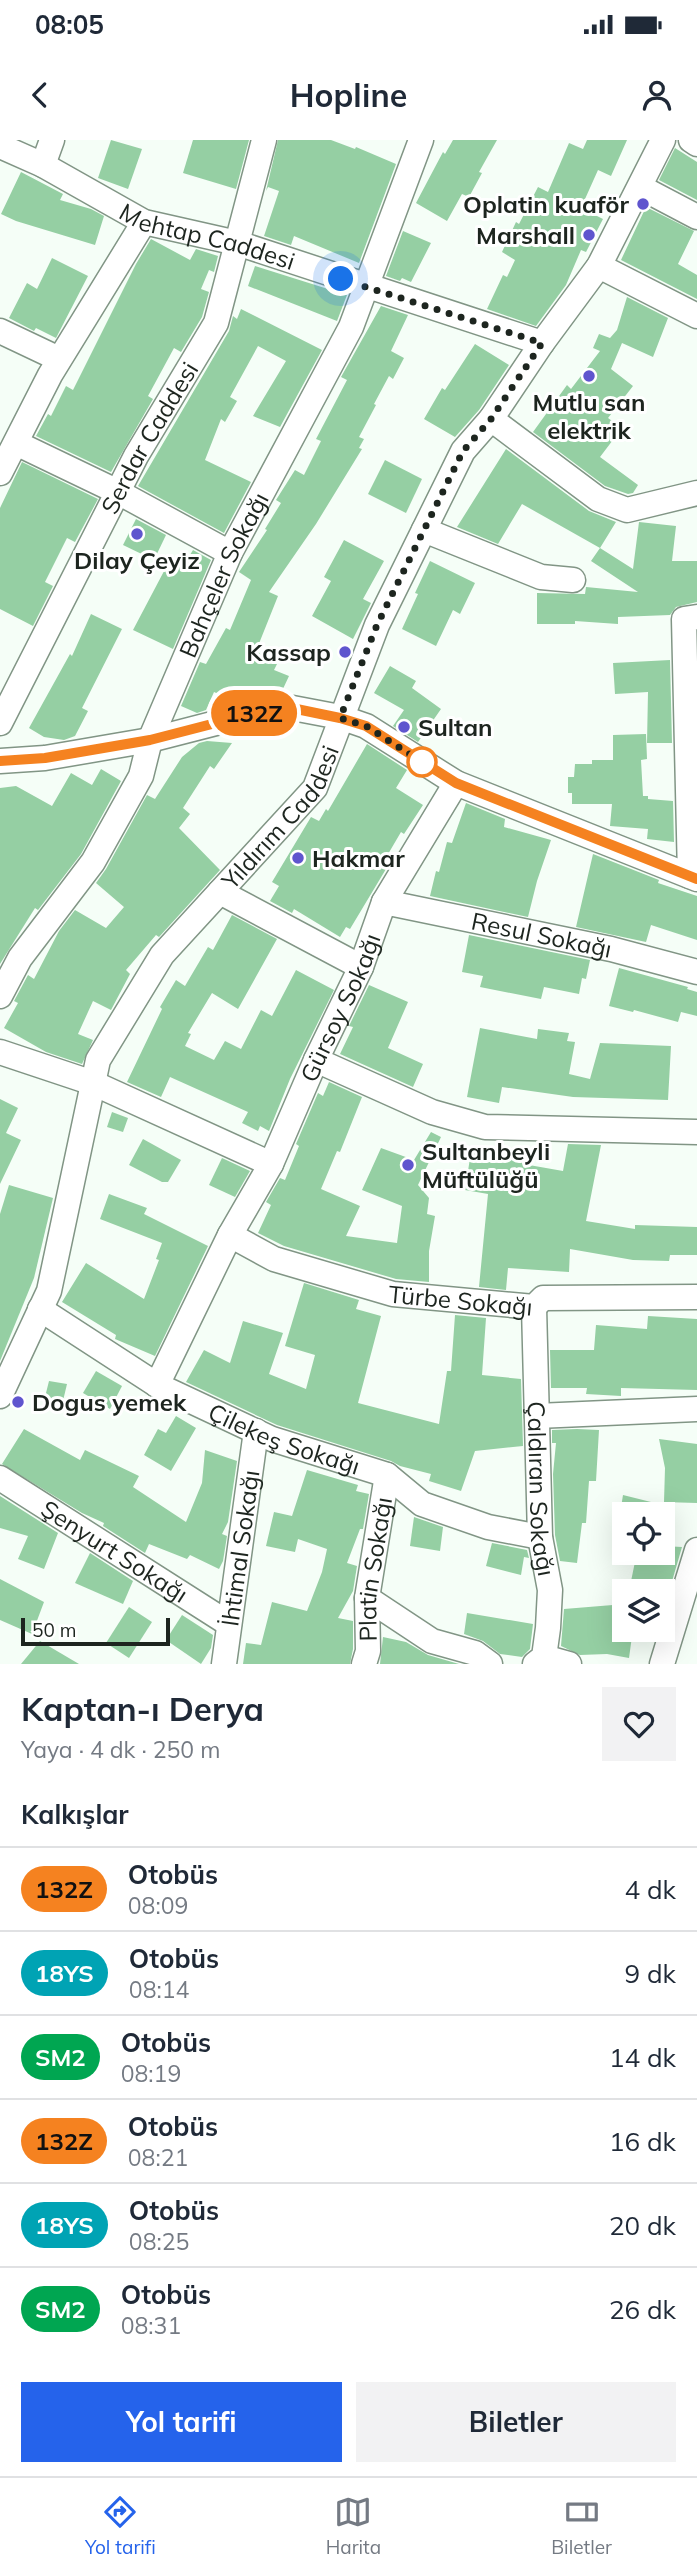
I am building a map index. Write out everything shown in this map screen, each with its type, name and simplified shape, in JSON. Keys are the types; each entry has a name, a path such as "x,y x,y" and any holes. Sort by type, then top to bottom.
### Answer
{"street":[{"path":"43,165 52,140"},
{"name":"Serdar Caddesi","path":"0,723 136,456 216,323 264,140"},
{"name":"Bahçeler Sokağı","path":"0,996 20,958 93,862 141,776 150,740 230,553 351,327 421,140"},
{"name":"Yıldırım Caddesi","path":"0,1396 9,1352 40,1309 49,1291 98,1060 162,955 316,788 377,625 463,451 491,419 599,265 663,140"},
{"path":"691,140 697,144"},
{"name":"Mehtap Caddesi","path":"0,146 43,165 144,222 237,243 367,288 542,343"},
{"path":"639,187 697,217"},
{"path":"0,474 60,359 144,222"},
{"path":"599,265 697,316"},
{"path":"0,331 60,359"},
{"path":"491,419 598,499 627,510 697,493"},
{"path":"16,443 118,492 230,553"},
{"path":"424,530 541,577 573,580"},
{"path":"0,761 45,758 150,740 282,706 366,726 456,783 694,877 691,618"},
{"name":"Gürsoy Sokağı","path":"157,1385 230,1235 271,1164 316,1060 361,967 384,902 456,783"},
{"path":"220,892 361,967"},
{"name":"Resul Sokağı","path":"384,902 611,950 697,972"},
{"path":"0,1052 93,1083 271,1164"},
{"path":"316,1060 432,1112 485,1127 697,1132"},
{"name":"Türbe Sokağı","path":"230,1235 274,1259 393,1294 534,1307 543,1298 697,1297"},
{"name":"Çaldıran Sokağı","path":"534,1307 540,1537 550,1590 548,1628 539,1661"},
{"name":"Çilekeş Sokağı","path":"40,1309 157,1385 272,1439 387,1475 422,1504 488,1527 540,1537"},
{"path":"537,1416 697,1409"},
{"name":"İhtimal Sokağı","path":"224,1664 256,1431"},
{"name":"Platin Sokağı","path":"364,1664 368,1651 367,1598 387,1475"},
{"name":"Şenyurt Sokağı","path":"0,1478 229,1624"},
{"path":"662,1664 697,1550"},
{"path":"367,1598 432,1641 475,1653 490,1664"},
{"path":"539,1661 569,1664"}],"building":[{"path":"111,140 142,149 128,189 98,178"},
{"path":"193,140 249,140 236,189 183,173"},
{"path":"278,140 331,140 396,164 359,263 294,236 291,245 264,236 279,191 268,187 266,191"},
{"path":"453,140 497,140 469,197 462,194 447,221 416,203 443,152 445,154"},
{"path":"587,140 627,140 611,176 598,170 581,208 603,219 586,252 581,250 566,285 536,326 487,309 503,275 507,277 515,260 502,252 516,222 519,224 538,187 548,192 569,143 583,149"},
{"path":"675,148 697,162 697,200 659,180"},
{"path":"21,172 63,194 60,200 91,209 104,216 95,245 1,214"},
{"path":"646,207 694,231 678,264 697,275 697,299 621,260"},
{"path":"403,231 431,243 411,282 386,276"},
{"path":"151,239 190,260 196,249 218,256 214,272 209,270 201,289 209,292 202,317 181,352 174,348 148,396 153,399 111,472 36,436 48,414 51,416 66,386 73,390"},
{"path":"52,258 88,276 56,338 36,328 34,331 9,318 27,283 37,289"},
{"path":"255,266 347,295 337,321 248,286"},
{"path":"627,297 668,318 653,357 622,343 611,369 633,386 608,418 622,428 600,457 638,485 633,493 628,494 605,486 533,432 567,385 571,389 600,351 593,348 599,334 610,338 617,330"},
{"path":"381,306 408,315 391,351 404,358 393,379 389,376 374,404 376,405 359,437 364,439 359,448 362,449 316,524 269,592 278,596 256,651 277,664 274,670 289,676 282,691 260,696 256,694 254,698 236,702 214,692 206,710 197,713 181,706 200,662 206,664 226,628 230,630 251,580 239,572 267,530 265,529 281,503 276,500 295,470 304,475 321,441 316,439 347,380 341,377"},
{"path":"241,309 322,350 280,427 253,416 286,361 258,346 230,397 237,401 225,422 221,419 205,460 251,482 224,533 138,486 229,331 233,316 237,319"},
{"path":"475,344 509,365 479,410 455,437 424,419 442,388 445,390"},
{"path":"506,449 589,511 616,522 600,548 522,504 498,544 457,527"},
{"path":"385,460 422,479 406,513 368,494"},
{"path":"22,462 98,499 75,542 67,538 45,582 53,586 33,626 0,609 0,508"},
{"path":"136,519 166,535 154,560 123,545"},
{"path":"639,522 676,526 672,561 697,561 697,602 676,607 670,615 618,617 618,624 575,621 575,624 537,624 537,593 585,594 586,587 638,592 591,561 600,548 633,569"},
{"path":"344,540 384,561 363,599 371,603 353,639 312,616 331,581 324,577"},
{"path":"193,550 211,560 173,649 133,630 172,556 185,563"},
{"path":"430,561 475,583 460,614 453,610 436,646 402,629"},
{"path":"91,614 122,629 82,708 88,711 75,736 64,740 44,737 29,728 70,654 72,656"},
{"path":"670,660 672,743 647,743 648,692 615,694 613,663"},
{"path":"390,666 416,681 412,688 441,709 418,742 393,726 404,710 374,693"},
{"path":"646,734 647,759 641,760 643,796 648,796 648,799 673,801 674,842 647,839 648,829 610,826 612,804 572,804 572,793 568,793 568,777 574,777 575,764 592,764 592,760 613,760 613,735"},
{"path":"199,743 232,743 214,769 210,766 183,808 190,814 179,828 220,870 159,937 156,935 126,970 130,974 111,1010 93,1001 78,1034 93,1040 82,1064 46,1052 4,1028 18,1003 14,1001 28,975 34,979 59,931 75,910 106,928 124,907 96,883 147,795 155,799 182,757"},
{"path":"367,744 407,770 396,788 423,805 404,834 401,832 384,861 389,864 350,929 346,927 340,937 294,909 292,913 270,901 279,886 272,882 311,817 319,821 326,809 328,811"},
{"path":"101,769 121,781 81,854 38,910 35,908 0,964 0,788 16,786 52,806 71,773 92,785"},
{"path":"466,803 505,819 504,827 551,840 528,917 430,896 447,842 452,843"},
{"path":"593,854 659,880 658,883 697,896 697,940 651,925 646,942 576,927"},
{"path":"232,915 277,939 238,1009 212,993 188,1033 191,1034 185,1046 214,1060 225,1041 241,1049 261,1010 272,1016 296,970 334,990 290,1079 269,1131 260,1126 258,1131 242,1123 248,1112 170,1077 161,1097 127,1082 162,1009 160,1007 176,980 185,986 208,947 213,950"},
{"path":"469,935 590,960 586,979 582,978 579,994 544,987 541,999 480,987 483,976 462,972"},
{"path":"619,968 688,987 687,989 697,992 697,1016 681,1012 678,1022 609,1006"},
{"path":"369,985 408,1002 388,1048 423,1064 413,1087 340,1054 353,1027 349,1026"},
{"path":"480,1028 537,1039 538,1029 569,1033 567,1041 575,1042 569,1074 590,1079 600,1043 671,1046 668,1100 573,1097 502,1087 499,1103 467,1097"},
{"path":"329,1082 362,1097 340,1152 337,1151 321,1189 360,1206 346,1236 397,1243 402,1206 362,1190 381,1148 414,1160 431,1132 441,1137 418,1185 429,1198 427,1214 435,1216 429,1251 429,1282 396,1279 284,1246 258,1233 271,1205 266,1202 280,1178 285,1180 299,1146 296,1144 318,1093 323,1096"},
{"path":"0,1099 18,1108 6,1133 21,1140 0,1184"},
{"path":"112,1112 128,1118 123,1132 107,1127"},
{"path":"143,1139 181,1160 168,1182 162,1182 129,1165"},
{"path":"568,1144 601,1145 586,1221 635,1229 635,1225 697,1227 697,1255 670,1255 669,1261 633,1260 570,1249 569,1272 508,1268 506,1290 479,1287 488,1194 465,1190 471,1152 530,1162 529,1165 563,1171"},
{"path":"222,1158 250,1171 235,1197 209,1185"},
{"path":"9,1185 53,1198 34,1278 0,1361 0,1214"},
{"path":"109,1194 147,1208 144,1214 208,1246 155,1356 115,1339 116,1335 62,1302 86,1263 144,1299 159,1260 156,1259 162,1243 100,1219"},
{"path":"304,1283 359,1300 356,1309 381,1316 358,1403 439,1424 447,1371 451,1371 455,1315 486,1318 482,1375 521,1379 523,1446 475,1451 461,1491 429,1481 431,1474 277,1425 186,1382 204,1350 230,1363 243,1321 283,1333 269,1374 306,1389 315,1355 285,1346"},
{"path":"648,1316 697,1319 697,1390 621,1388 621,1396 586,1394 587,1388 551,1388 550,1350 594,1350 596,1325 647,1329"},
{"path":"96,1371 122,1386 110,1409 83,1393"},
{"path":"49,1381 67,1384 62,1405 44,1401"},
{"path":"176,1416 196,1428 171,1471 144,1455 158,1429 166,1433"},
{"path":"24,1429 80,1460 85,1450 139,1476 133,1487 186,1522 202,1483 205,1450 237,1461 228,1522 222,1534 227,1536 219,1569 190,1555 187,1559 149,1544 145,1553 103,1526 104,1523 82,1513 2,1464"},
{"path":"552,1430 599,1430 596,1481 589,1481 586,1523 582,1523 577,1563 560,1561 555,1535 553,1474 556,1443 552,1443"},
{"path":"659,1439 697,1444 697,1503 664,1502 665,1468"},
{"path":"307,1470 358,1485 356,1491 369,1494 363,1529 360,1529 347,1563 357,1566 353,1591 338,1618 353,1621 350,1664 243,1664 246,1643 261,1645 272,1602 307,1611 322,1572 327,1549 298,1539 295,1552 266,1546 274,1512 292,1516"},
{"path":"623,1495 651,1502 622,1502"},
{"path":"0,1496 58,1533 44,1569 18,1559 28,1536 0,1528"},
{"path":"414,1517 443,1527 440,1551 410,1546"},
{"path":"492,1543 527,1550 529,1558 524,1557 521,1575 486,1566"},
{"path":"675,1547 682,1547 673,1579 631,1579 634,1565 675,1565"},
{"path":"90,1553 133,1581 123,1604 75,1583"},
{"path":"0,1579 44,1602 32,1634 0,1620"},
{"path":"612,1605 612,1642 631,1642 629,1658 607,1654 580,1655 561,1646 564,1609"},
{"path":"129,1607 152,1622 129,1658 106,1643"},
{"path":"467,1613 533,1624 530,1649 522,1657 500,1654 483,1641 464,1634"},
{"path":"182,1615 213,1635 211,1648 201,1664 166,1640"},
{"path":"383,1637 406,1642 428,1655 459,1664 380,1664"},
{"path":"40,1641 79,1664 21,1664"}],"bus line":[{"name":"132Z","path":"0,761 45,758 150,740 282,706 366,726 456,783 697,879"}],"place":[{"name":"Oplatin kuaför","path":"643,204"},
{"name":"Marshall","path":"589,235"},
{"name":"Mutlu san elektrik","path":"589,376"},
{"name":"Dilay Çeyiz","path":"137,534"},
{"name":"Kassap","path":"345,652"},
{"name":"Sultan","path":"404,727"},
{"name":"Hakmar","path":"298,858"},
{"name":"Sultanbeyli Müftülüğü","path":"408,1165"},
{"name":"Dogus yemek","path":"18,1402"}],"route":[{"path":"341,279 542,343 491,419 463,451 377,625 340,718 366,726 422,762"}]}
